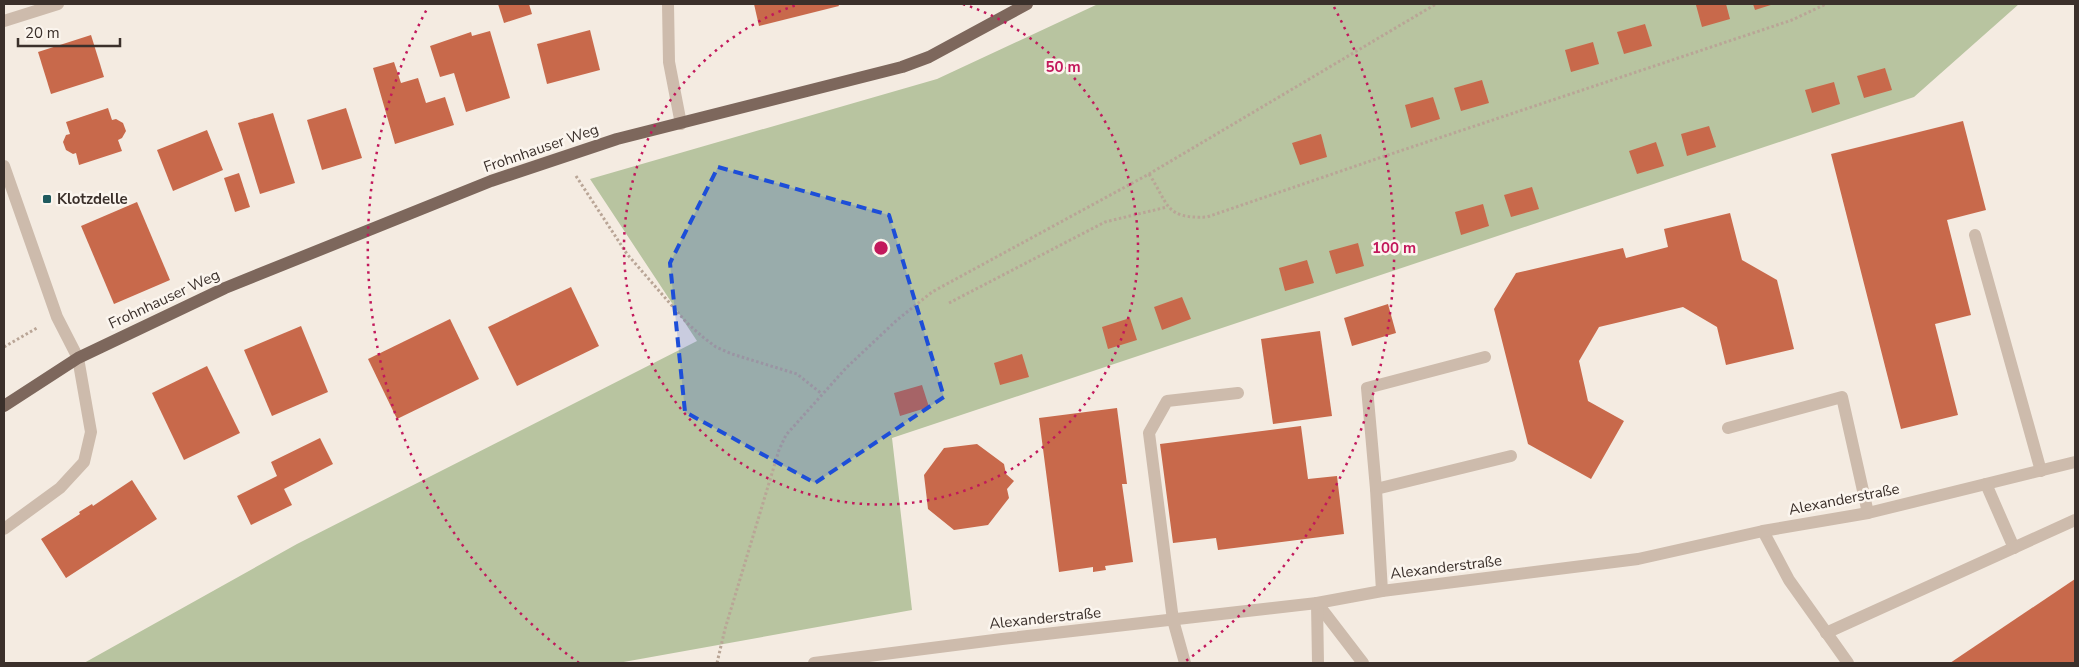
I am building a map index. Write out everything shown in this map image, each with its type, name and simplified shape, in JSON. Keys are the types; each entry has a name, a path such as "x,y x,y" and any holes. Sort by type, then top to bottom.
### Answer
{"main road":[{"name":"Frohnhauser Weg","path":"4,406 78,358 225,288 491,181 617,139 902,67 929,57 1027,4"}],"street":[{"path":"4,21 58,4"},
{"path":"668,4 669,62 681,124"},
{"path":"4,166 57,317 78,358 91,432 84,462 60,488 4,530"},
{"path":"1975,235 2041,471"},
{"path":"1382,591 1368,388 1485,357"},
{"path":"1185,663 1173,620 1149,433 1166,401 1238,392"},
{"path":"1728,428 1842,397 1868,513"},
{"path":"1376,489 1511,456"},
{"name":"Alexanderstraße","path":"814,663 1317,602 1382,591 1638,559 1763,531 1868,513 2075,462"},
{"path":"1986,484 2014,548"},
{"path":"1826,633 2075,520"},
{"path":"1763,531 1789,580 1848,663"},
{"path":"1317,602 1318,663"},
{"path":"1317,602 1363,663"}],"path":[{"path":"717,663 725,629 779,450 786,435 874,340 932,292 1149,174 1436,4"},
{"path":"1149,174 1167,207 1178,215 1192,218 1207,217 1792,20 1826,4"},
{"path":"563,157 627,254 693,328 716,347 732,354 796,374 822,394"},
{"path":"949,303 1105,222 1167,207"},
{"path":"4,347 57,317"}],"highlighted area":[{"path":"718,167 889,215 944,397 815,483 685,412 670,263"}],"green space":[{"path":"1098,4 2019,4 1914,97 892,438 912,610 618,663 84,663 297,544 697,341 590,179 937,79"}],"building":[{"path":"498,4 529,4 532,14 504,23"},
{"path":"754,4 838,4 839,6 759,26"},
{"path":"1726,4 1730,19 1702,27 1696,5"},
{"path":"1753,4 1774,4 1755,10"},
{"path":"1645,24 1652,46 1624,54 1617,32"},
{"path":"590,30 600,70 547,84 537,44"},
{"path":"490,31 510,98 466,112 454,73 440,77 430,46 471,32 472,36"},
{"path":"91,35 104,77 51,94 38,52"},
{"path":"1593,42 1599,64 1571,72 1565,50"},
{"path":"394,62 401,83 418,78 426,103 445,97 454,125 395,144 373,68"},
{"path":"1885,68 1892,90 1864,98 1857,76"},
{"path":"1482,80 1489,103 1461,111 1454,88"},
{"path":"1834,82 1840,104 1812,113 1805,90"},
{"path":"1433,97 1440,119 1411,128 1405,105"},
{"path":"108,108 112,120 116,119 123,123 126,131 122,138 118,140 122,151 79,165 76,153 73,154 66,150 63,142 66,135 70,134 66,122"},
{"path":"346,108 362,158 322,170 307,120"},
{"path":"273,113 295,183 260,194 238,123"},
{"path":"1963,121 1986,210 1947,220 1971,315 1935,324 1958,415 1901,429 1831,154"},
{"path":"1709,126 1716,147 1687,156 1681,134"},
{"path":"207,130 223,170 173,191 157,150"},
{"path":"1321,134 1327,157 1300,165 1292,143"},
{"path":"1656,142 1664,166 1637,174 1629,151"},
{"path":"239,173 250,207 235,212 224,178"},
{"path":"1532,187 1539,209 1511,217 1504,195"},
{"path":"137,202 170,280 114,304 81,226"},
{"path":"1483,204 1489,226 1461,235 1455,212"},
{"path":"1730,213 1742,260 1777,280 1794,349 1726,365 1717,327 1683,307 1599,327 1579,361 1588,401 1624,421 1591,479 1528,444 1494,309 1516,273 1623,248 1626,258 1668,247 1664,229"},
{"path":"1358,243 1364,266 1336,274 1329,251"},
{"path":"1307,260 1314,283 1285,291 1279,268"},
{"path":"571,287 599,346 517,386 488,327"},
{"path":"1182,297 1191,319 1162,330 1154,307"},
{"path":"1388,304 1396,333 1352,346 1344,318"},
{"path":"1130,318 1137,340 1108,349 1102,327"},
{"path":"450,319 479,379 397,419 368,359"},
{"path":"301,326 328,392 272,416 244,350"},
{"path":"1320,331 1332,416 1273,424 1261,339"},
{"path":"1022,354 1029,377 1000,385 994,363"},
{"path":"207,366 240,433 184,460 152,393"},
{"path":"922,385 929,407 900,416 894,393"},
{"path":"1117,408 1127,484 1122,484 1133,562 1105,566 1106,570 1093,572 1093,567 1059,572 1039,418"},
{"path":"1301,426 1308,479 1337,476 1344,534 1218,550 1216,538 1173,543 1160,444"},
{"path":"320,438 333,464 284,489 292,505 251,525 237,496 277,476 271,462"},
{"path":"977,444 1004,464 1006,474 1014,481 1007,489 1009,498 988,525 954,530 928,509 924,475 944,448"},
{"path":"132,480 157,519 66,578 41,539 80,514 79,512 92,504 93,506"},
{"path":"2075,579 2075,663 1950,663"}],"place":[{"name":"Klotzdelle","path":"47,199"}]}
